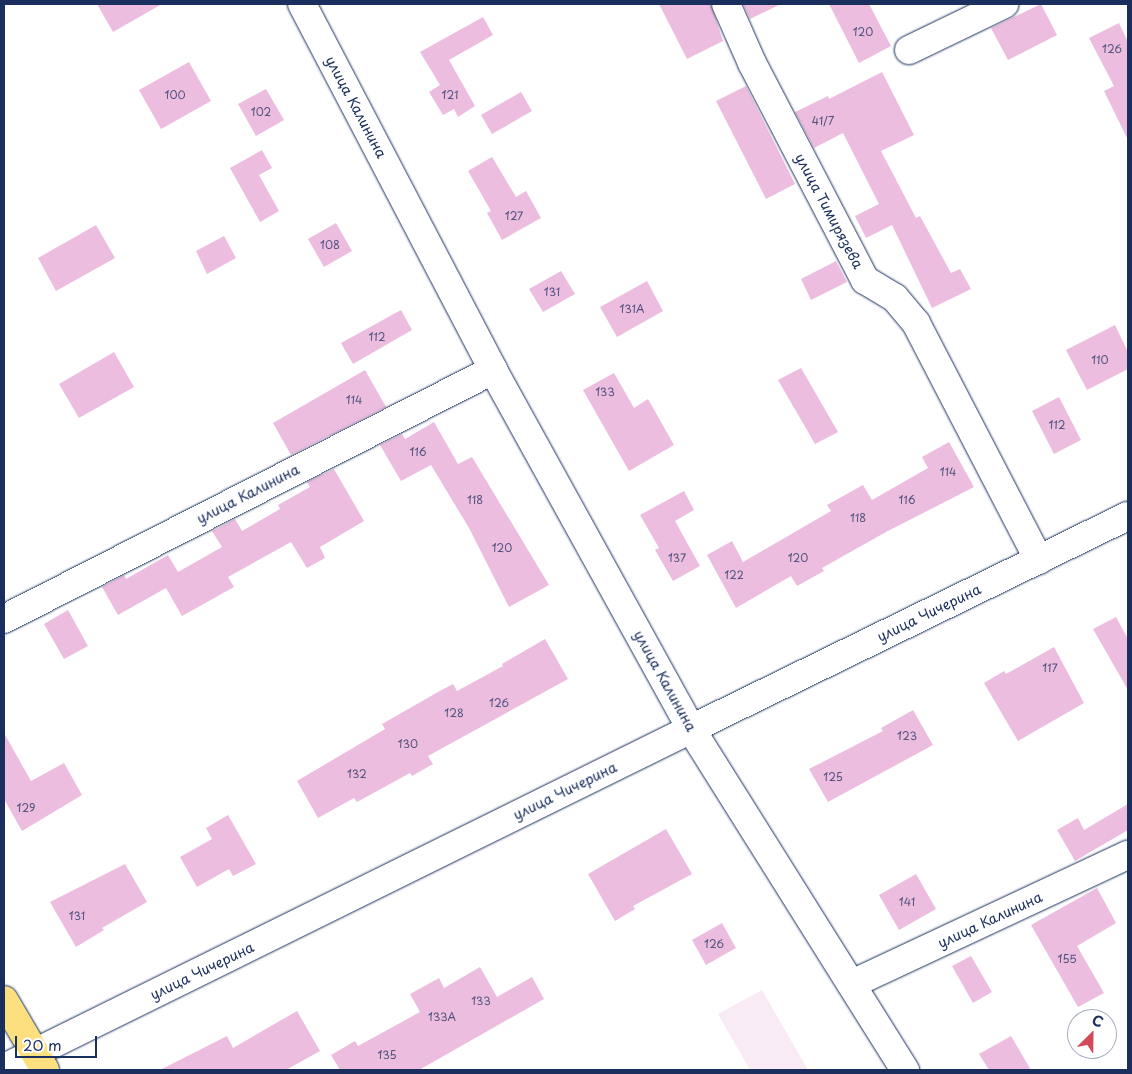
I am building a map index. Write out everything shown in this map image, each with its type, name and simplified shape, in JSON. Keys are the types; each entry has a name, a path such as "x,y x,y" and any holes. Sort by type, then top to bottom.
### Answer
{"main road":[{"path":"4,1000 40,1062"}],"street":[{"name":"улица Калинина","path":"302,4 493,370 691,729 906,1070"},
{"name":"улица Тимирязева","path":"726,4 752,63 865,280 895,298 916,323 1039,560"},
{"path":"909,50 1004,4"},
{"name":"улица Калинина","path":"4,619 493,370"},
{"name":"улица Чичерина","path":"4,1068 40,1062 691,729 1128,516"},
{"name":"улица Калинина","path":"852,984 1128,855"}],"shaded area":[{"path":"762,990 808,1070 750,1070 718,1014"}],"building":[{"path":"97,4 162,4 113,32"},
{"path":"659,4 711,4 723,41 687,59"},
{"path":"743,4 781,4 750,19"},
{"path":"829,4 869,4 891,46 859,63"},
{"path":"1041,4 1057,35 1008,60 991,28"},
{"path":"483,17 493,35 449,60 475,106 458,117 454,109 443,115 429,92 440,85 420,52"},
{"path":"1119,23 1128,42 1128,140 1104,91 1114,86 1089,38"},
{"path":"189,62 211,101 161,129 139,90"},
{"path":"882,72 914,135 881,151 916,218 920,216 951,273 960,269 971,289 932,308 892,225 866,238 855,216 879,204 843,133 814,148 795,112 828,96 829,99"},
{"path":"746,86 795,184 766,199 716,101"},
{"path":"266,89 284,120 256,136 238,104"},
{"path":"521,92 532,111 492,134 481,115"},
{"path":"262,150 272,168 259,175 279,211 260,222 230,168"},
{"path":"492,157 516,197 526,191 541,218 502,240 487,213 491,211 468,171"},
{"path":"336,223 352,251 324,267 308,239"},
{"path":"96,225 115,258 56,291 38,258"},
{"path":"224,236 236,258 207,274 196,251"},
{"path":"836,261 847,282 811,300 801,279"},
{"path":"561,271 575,294 543,312 529,289"},
{"path":"647,281 663,311 617,337 600,307"},
{"path":"401,310 412,330 353,364 341,343"},
{"path":"1115,325 1128,352 1128,369 1087,390 1066,350"},
{"path":"114,352 134,387 79,418 59,384"},
{"path":"801,368 838,432 815,444 778,380"},
{"path":"365,370 386,407 291,455 273,423"},
{"path":"614,373 634,408 648,399 674,445 629,471 583,390"},
{"path":"1059,397 1081,440 1054,454 1032,411"},
{"path":"434,422 458,464 472,457 549,585 509,607 469,528 431,465 401,481 380,445 402,434 405,439"},
{"path":"949,442 974,487 886,532 822,568 824,571 797,586 791,576 736,608 707,555 732,541 743,562 831,511 827,505 863,485 872,500 928,468 922,457"},
{"path":"334,469 364,521 320,547 325,558 307,568 291,542 228,577 234,587 182,616 166,588 118,615 102,587 124,575 126,579 168,555 178,572 222,547 212,531 235,519 242,531 280,509 278,505 310,487 307,482"},
{"path":"684,491 694,510 675,521 700,566 673,581 655,550 659,548 640,515"},
{"path":"68,610 88,646 64,659 44,624"},
{"path":"1116,617 1128,639 1128,690 1093,629"},
{"path":"545,639 568,679 428,756 433,764 412,776 410,773 357,802 354,798 318,818 297,781 385,729 382,724 453,684 457,691 503,666 502,664"},
{"path":"1054,647 1084,703 1018,741 984,683 1004,671 1006,674"},
{"path":"913,710 933,745 828,802 809,769 883,731 881,728"},
{"path":"4,733 31,781 64,763 82,795 22,831 4,799"},
{"path":"1128,804 1128,830 1075,861 1057,830 1078,818 1084,830"},
{"path":"228,815 256,864 233,876 229,869 197,887 180,857 212,839 206,828"},
{"path":"666,829 692,874 633,906 635,909 615,921 588,874"},
{"path":"125,864 147,902 102,928 104,930 76,947 50,902"},
{"path":"916,874 936,909 899,930 879,895"},
{"path":"1097,888 1116,923 1077,946 1104,993 1078,1007 1031,925"},
{"path":"722,923 736,948 706,965 692,940"},
{"path":"971,956 992,992 973,1003 952,966"},
{"path":"480,967 497,997 532,977 544,999 419,1070 340,1070 331,1055 355,1041 358,1046 420,1012 410,994 439,978 444,988"},
{"path":"297,1011 320,1051 286,1070 160,1070 227,1036 233,1048"},
{"path":"1011,1036 1031,1070 989,1070 979,1054"}]}
